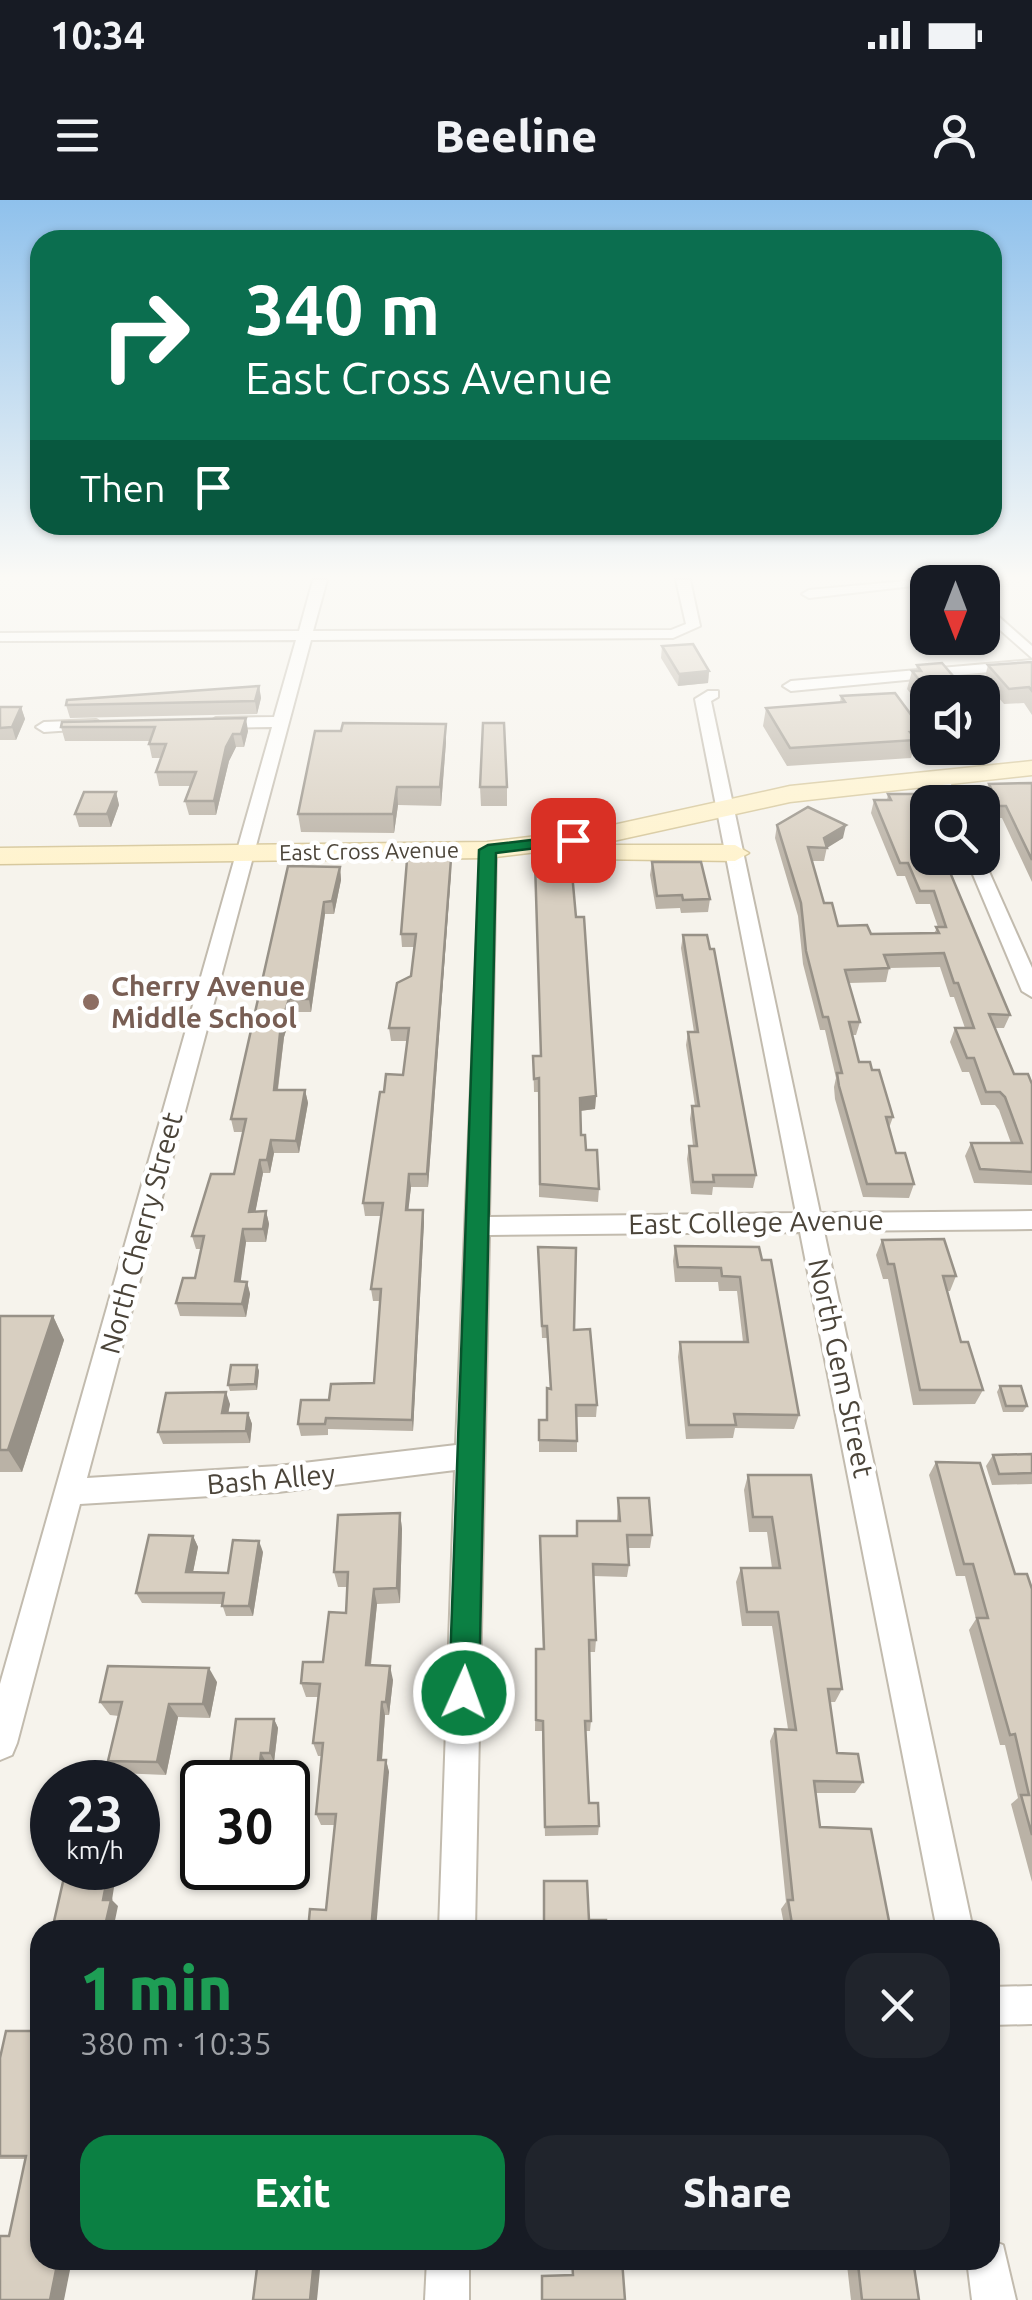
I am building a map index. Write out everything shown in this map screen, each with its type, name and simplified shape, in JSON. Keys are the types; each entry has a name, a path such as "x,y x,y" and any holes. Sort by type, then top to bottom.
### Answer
{"street":[{"name":"North Cherry Street","path":"0,1742 293,678"},
{"path":"792,686 879,678"},
{"name":"North Gem Street","path":"713,694 703,699 953,1920"},
{"path":"192,722 281,722"},
{"path":"44,727 114,724"},
{"name":"East Cross Avenue","path":"965,785 1032,768"},
{"name":"East Cross Avenue","path":"0,856 488,850 594,837 811,791 910,790"},
{"path":"457,1920 488,850 734,852"},
{"path":"981,875 1032,990"},
{"name":"East College Avenue","path":"480,1226 1032,1220"},
{"name":"Bash Alley","path":"70,1492 245,1482 471,1456"},
{"path":"1000,2006 1032,2005"},
{"path":"447,2300 448,2270"},
{"path":"990,2270 994,2300"}],"building":[{"path":"1000,678 1032,678 1032,691 1029,687 1009,689"},
{"path":"259,686 255,701 66,705 67,700"},
{"path":"895,693 910,713 910,740 790,748 766,708 845,702 841,696"},
{"path":"0,707 21,707 12,727 0,728"},
{"path":"246,718 241,734 233,734 226,747 214,801 185,801 196,772 156,772 166,744 149,744 155,727 61,727 62,722"},
{"path":"343,723 446,724 440,787 397,787 393,814 298,814 315,731 341,731"},
{"path":"483,723 504,723 507,787 480,787"},
{"path":"1032,783 1032,860 1006,806 1000,806 1000,785 989,784"},
{"path":"84,792 116,792 107,814 75,814"},
{"path":"888,794 910,794 910,868 908,863 900,863 874,800 891,800"},
{"path":"808,807 846,825 824,838 827,848 808,847 824,903 832,903 838,926 867,925 871,934 939,933 936,927 946,927 934,891 920,891 913,875 951,875 1010,1015 989,1014 1014,1074 1028,1074 1032,1084 1032,1172 980,1169 971,1143 1022,1143 1005,1097 1000,1092 986,1092 974,1058 967,1058 955,1028 974,1028 944,953 884,955 889,968 845,970 860,1022 849,1022 859,1062 870,1062 872,1070 879,1070 893,1117 886,1117 896,1153 905,1153 914,1184 867,1184 839,1086 837,1073 842,1073 828,1017 823,1017 806,951 801,903 777,825"},
{"path":"451,859 427,1174 409,1174 406,1210 423,1210 412,1420 326,1418 325,1424 298,1424 301,1400 329,1400 331,1384 374,1383 381,1289 371,1289 383,1203 363,1203 380,1092 384,1092 386,1074 403,1075 409,1028 389,1028 397,983 411,976 416,934 401,934 407,860"},
{"path":"535,862 571,862 576,917 584,917 596,1096 580,1098 581,1135 585,1135 586,1150 597,1150 599,1189 540,1184 539,1078 534,1079 533,1056 541,1056"},
{"path":"652,862 701,862 710,899 657,896"},
{"path":"288,866 340,867 332,901 324,902 309,999 289,999 281,1024 274,1090 305,1090 296,1141 271,1140 267,1160 260,1160 249,1212 266,1211 263,1229 243,1229 235,1281 247,1282 242,1304 176,1303 183,1278 195,1278 204,1236 192,1236 211,1174 234,1174 246,1119 231,1119"},
{"path":"683,935 707,935 710,949 714,949 756,1175 713,1175 714,1182 693,1182 689,1146 697,1146 692,1106 699,1106 688,1032 698,1032"},
{"path":"944,1239 956,1276 943,1276 961,1342 968,1342 983,1390 920,1390 894,1264 888,1264 882,1240"},
{"path":"675,1246 759,1247 762,1260 771,1260 799,1415 734,1414 736,1425 689,1425 680,1342 748,1342 740,1277 722,1276 721,1268 678,1267"},
{"path":"538,1247 576,1248 574,1330 590,1329 597,1405 576,1405 577,1441 539,1440 539,1420 547,1420 547,1388 551,1389 547,1326 542,1326"},
{"path":"0,1316 53,1316 8,1450 0,1450"},
{"path":"231,1365 257,1365 255,1384 228,1385"},
{"path":"1000,1386 1021,1386 1027,1406 1006,1406"},
{"path":"226,1392 222,1413 248,1413 246,1431 158,1432 166,1393"},
{"path":"1032,1454 1032,1473 999,1474 993,1455"},
{"path":"936,1462 980,1463 1015,1574 1027,1574 1032,1589 1032,1835 1021,1795 1029,1795 1015,1734 1010,1735 977,1618 988,1618 973,1564 964,1564"},
{"path":"748,1475 811,1475 842,1689 828,1689 837,1753 858,1754 863,1782 814,1781 820,1827 871,1829 889,1920 791,1920 788,1900 793,1900 775,1729 796,1730 778,1612 747,1612 741,1568 780,1568 772,1517 753,1517"},
{"path":"618,1498 649,1498 652,1535 627,1535 629,1565 593,1564 596,1640 589,1640 591,1721 585,1721 589,1803 598,1803 599,1826 545,1827 543,1721 536,1720 536,1649 544,1649 540,1536 577,1536 577,1521 620,1521"},
{"path":"400,1513 397,1588 374,1589 366,1665 390,1666 386,1702 382,1702 378,1760 386,1760 372,1920 309,1920 310,1909 326,1910 336,1814 316,1814 323,1743 313,1743 320,1684 301,1683 303,1662 323,1662 329,1612 346,1613 348,1572 334,1572 338,1515"},
{"path":"149,1535 193,1536 186,1572 228,1573 233,1540 259,1541 249,1606 222,1606 224,1593 136,1593"},
{"path":"108,1666 209,1668 203,1704 169,1704 157,1760 108,1760 122,1702 100,1702"},
{"path":"236,1719 274,1719 270,1753 261,1753 260,1760 231,1760"},
{"path":"544,1881 587,1881 589,1920 544,1920"},
{"path":"61,1890 105,1890 103,1900 111,1900 106,1920 54,1920"},
{"path":"6,2031 30,2031 30,2270 56,2270 50,2300 0,2300 0,2236 9,2236 26,2156 0,2156 0,2058"},
{"path":"257,2270 313,2270 310,2300 253,2300"},
{"path":"573,2270 623,2270 625,2300 542,2300 542,2276 573,2275"},
{"path":"859,2270 914,2270 919,2300 862,2300"}],"place":[{"name":"Cherry Avenue Middle School","path":"91,1002"}],"route":[{"path":"464,1693 488,850 573,840"}]}
